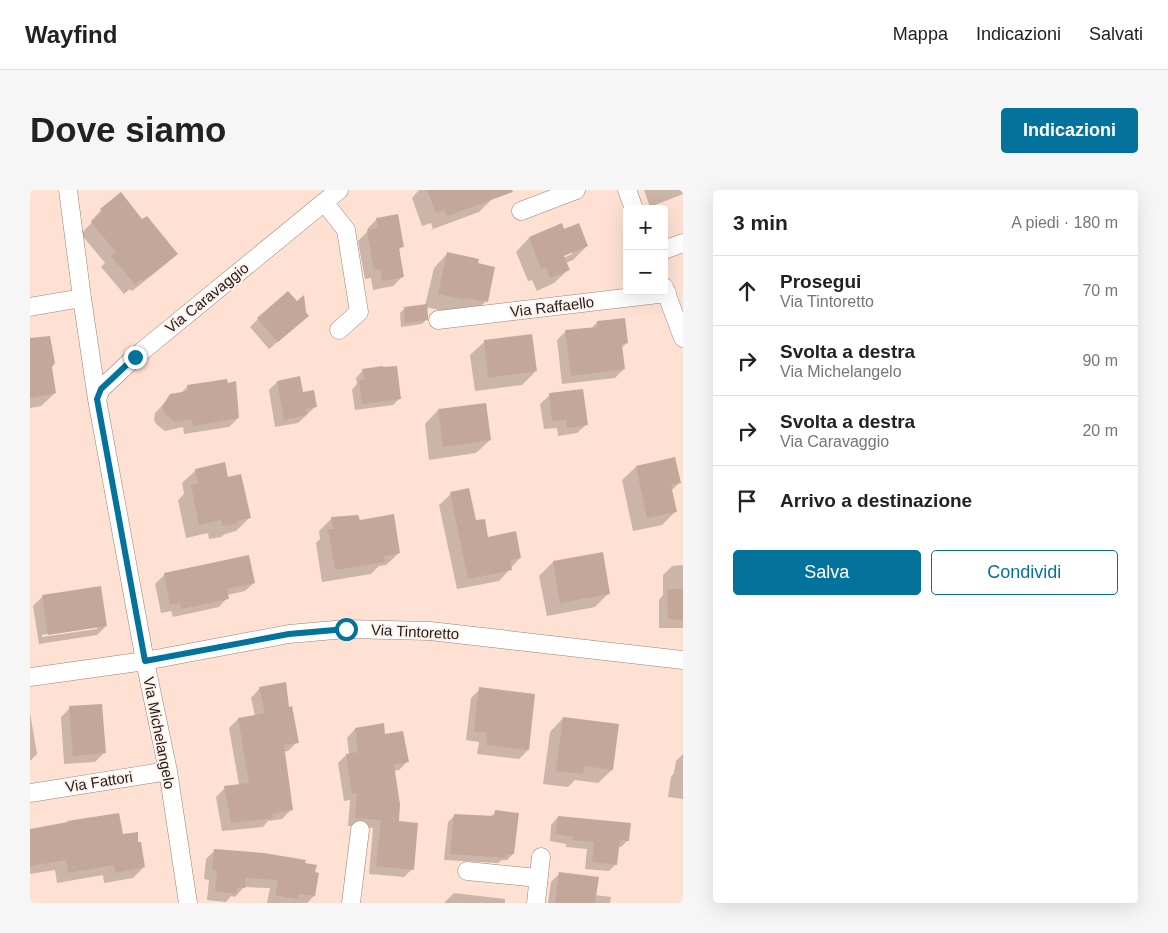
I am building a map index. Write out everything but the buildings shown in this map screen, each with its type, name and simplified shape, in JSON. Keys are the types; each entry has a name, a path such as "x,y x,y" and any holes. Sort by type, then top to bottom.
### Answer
{"street":[{"name":"Via Michelangelo","path":"68,190 97,399 145,661 168,771 188,903"},
{"name":"Via Caravaggio","path":"97,399 101,389 135,357 339,190"},
{"path":"521,211 576,190"},
{"path":"627,190 633,205"},
{"path":"324,202 346,230 359,312 339,330"},
{"path":"668,249 683,243"},
{"name":"Via Raffaello","path":"438,320 627,295"},
{"name":"Via Raffaello","path":"667,295 683,338"},
{"path":"30,306 82,298"},
{"name":"Via Tintoretto","path":"30,677 145,661 289,634 346,629 430,631 683,660"},
{"name":"Via Fattori","path":"30,794 168,771"},
{"path":"351,903 360,830"},
{"path":"536,903 541,857"},
{"path":"467,872 538,878"}],"route":[{"path":"135,357 101,389 97,399 145,661 289,634 346,629"}]}
